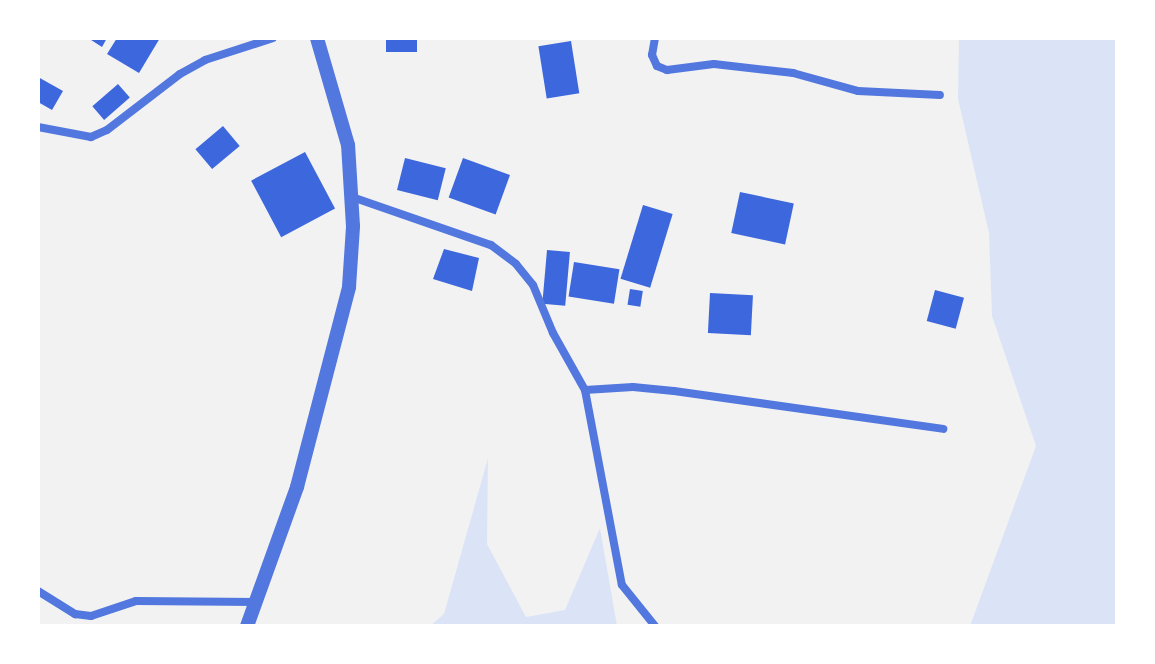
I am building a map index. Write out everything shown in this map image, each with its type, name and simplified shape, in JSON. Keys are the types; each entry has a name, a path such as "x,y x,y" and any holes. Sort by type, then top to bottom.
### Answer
{"street":[{"path":"38,127 91,137 107,130 192,67 273,38"},
{"path":"247,626 297,487 349,287 352,197 348,145 317,38"},
{"path":"655,38 652,55 657,66 667,70 714,64 793,73 858,91 940,95"},
{"path":"352,197 491,245 516,264 533,285 553,333 585,390 622,585 655,626"},
{"path":"585,390 633,387 674,391 943,429"},
{"path":"38,591 75,614 91,616 136,601 258,602"}],"shaded area":[{"path":"959,38 1117,38 1117,626 970,626 1036,446 992,316 989,233 958,99"},
{"path":"488,458 487,544 526,617 565,610 600,528 617,626 430,626 444,614"}],"building":[{"path":"88,38 107,38 102,47"},
{"path":"117,38 160,38 139,73 107,54"},
{"path":"386,38 417,38 417,52 386,52"},
{"path":"571,41 579,93 547,99 538,46"},
{"path":"38,77 63,91 52,110 38,102"},
{"path":"118,84 130,98 104,120 92,106"},
{"path":"223,126 240,146 212,169 195,149"},
{"path":"305,152 335,209 281,237 251,181"},
{"path":"405,158 446,168 438,200 397,190"},
{"path":"463,158 510,175 496,215 449,197"},
{"path":"740,192 794,203 785,245 731,233"},
{"path":"643,205 673,214 650,288 620,279"},
{"path":"444,249 479,258 472,291 433,279"},
{"path":"547,250 570,252 565,306 542,304"},
{"path":"574,262 619,269 614,304 569,297"},
{"path":"630,289 643,291 640,307 627,305"},
{"path":"935,290 964,298 956,329 927,321"},
{"path":"710,293 753,295 751,335 708,333"}]}
